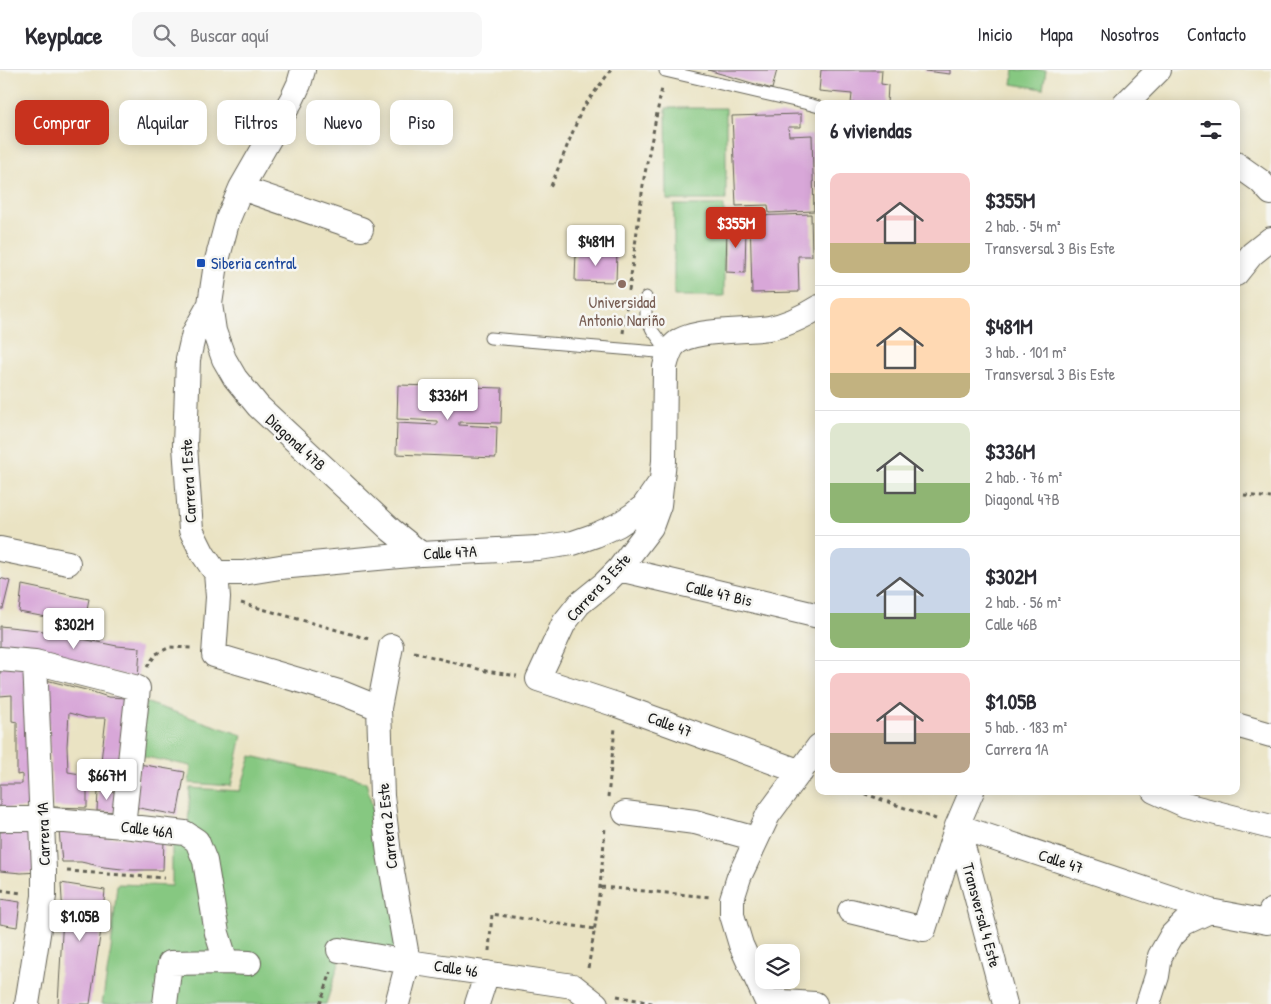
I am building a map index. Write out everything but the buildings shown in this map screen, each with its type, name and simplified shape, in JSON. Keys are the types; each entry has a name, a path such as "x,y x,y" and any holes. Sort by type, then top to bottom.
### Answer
{"street":[{"path":"210,304 216,264 228,219 241,188 292,99 303,70"},
{"path":"1129,100 1159,70"},
{"path":"1240,167 1260,181 1271,193"},
{"path":"241,188 361,229"},
{"path":"1240,269 1252,254 1271,239"},
{"name":"Diagonal 47B","path":"210,304 214,331 224,359 235,378 258,406 391,530 421,554"},
{"name":"Carrera 1 Este","path":"210,304 194,334 188,359 185,446 191,530 216,574 218,597 214,655"},
{"path":"669,353 680,340 697,335 770,328 804,317 815,310"},
{"name":"Carrera 3 Este","path":"538,679 564,624 579,604 619,569 651,527 659,505 662,480 665,378 669,353"},
{"name":"Calle 47A","path":"216,574 243,573 280,567 421,554 538,548 573,543 618,525 633,515 644,506 662,480"},
{"path":"0,549 68,563"},
{"name":"Calle 47 Bis","path":"619,569 815,615"},
{"name":"Carrera 2 Este","path":"391,646 379,708 382,796 389,854 408,962 397,1004"},
{"path":"214,655 342,692 379,708"},
{"path":"0,659 35,662 138,688 123,826"},
{"name":"Carrera 1A","path":"27,1004 44,896 35,662"},
{"name":"Calle 47","path":"538,679 801,772"},
{"path":"1240,727 1271,735"},
{"path":"815,752 768,815 739,877 732,899 732,915 740,946 768,1003 815,1004"},
{"path":"850,911 924,929 957,826 970,795"},
{"path":"1163,795 1185,805 1271,827"},
{"path":"613,812 695,822 756,839"},
{"name":"Calle 46A","path":"0,820 42,819 123,826 185,833 197,841 204,861 217,932 238,963 170,963 164,1004"},
{"name":"Calle 47","path":"957,826 1210,911 1269,916"},
{"name":"Transversal 4 Este","path":"957,826 1005,1004"},
{"path":"1148,1004 1158,976 1160,956 1172,935 1184,923 1210,911"},
{"name":"Calle 46","path":"338,950 574,987"},
{"path":"477,1004 487,973"},
{"path":"574,987 596,1004"}],"lane":[{"path":"666,70 815,106"},
{"path":"646,297 646,318 652,330 669,353"},
{"path":"490,338 669,353"}],"path":[{"path":"551,186 582,109 611,70"},
{"path":"628,293 644,178 666,70"},
{"path":"622,349 627,303"},
{"path":"1240,494 1271,498"},
{"path":"138,688 156,654 170,648 190,648 214,655"},
{"path":"574,987 595,930 613,812 617,706"},
{"path":"868,795 957,826"},
{"path":"44,870 164,878"},
{"path":"601,887 732,899"},
{"path":"487,973 492,914 595,930"},
{"path":"320,1004 338,950"}],"green space":[{"path":"1014,70 1046,70 1043,89 1012,84"},
{"path":"666,108 726,108 726,200 667,200"},
{"path":"674,205 724,205 724,296 674,296"},
{"path":"145,702 242,735 231,786 189,783 191,766 141,756"},
{"path":"251,756 366,782 409,954 346,942 326,1004 102,1004 111,949 117,884 172,886 172,844 187,844 190,788 240,791"}],"place":[{"name":"Siberia central","path":"201,263"},
{"name":"Universidad Antonio Nariño","path":"622,284"}]}
